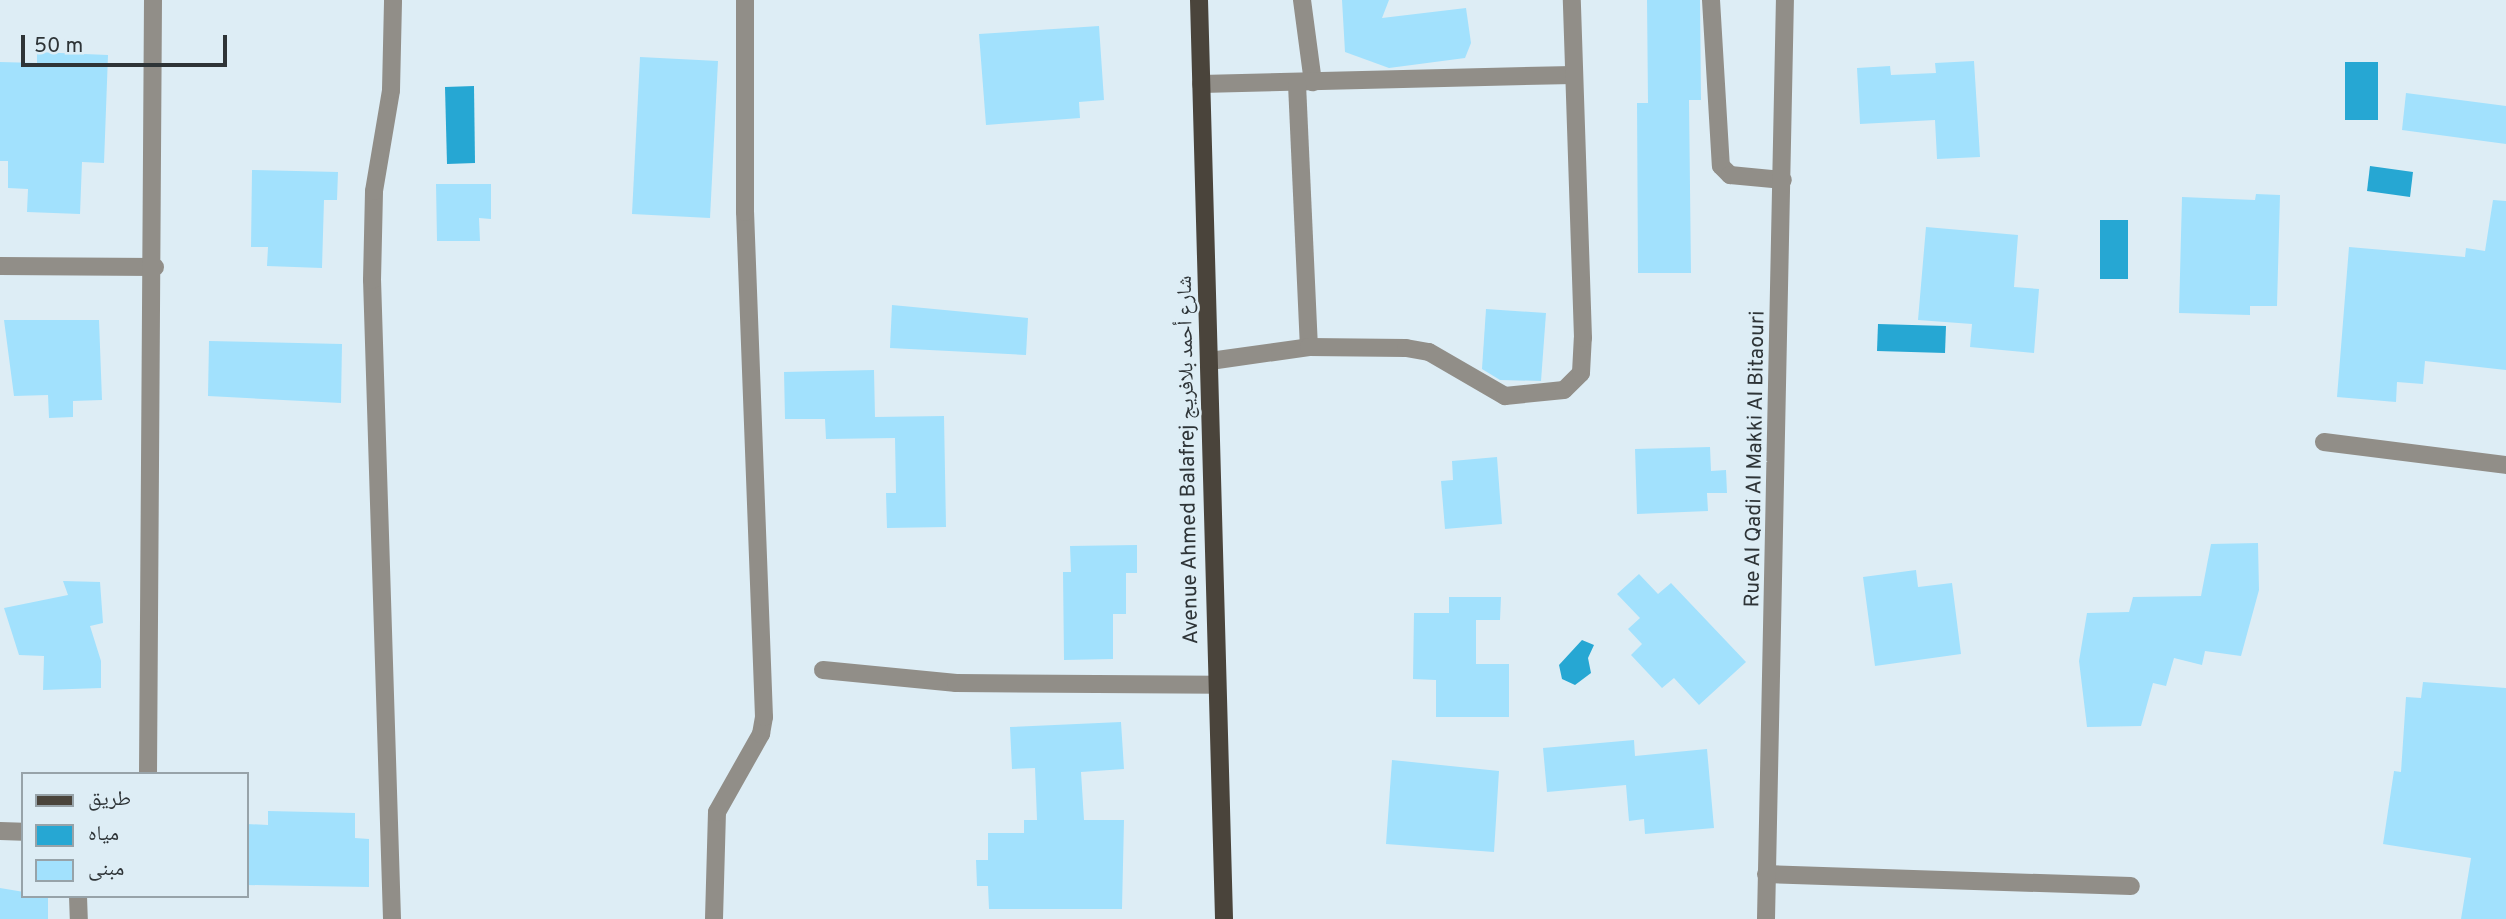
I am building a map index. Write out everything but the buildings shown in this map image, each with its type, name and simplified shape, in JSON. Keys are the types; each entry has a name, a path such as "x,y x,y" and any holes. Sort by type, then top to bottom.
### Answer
{"main road":[{"name":"Avenue Ahmed Balafrej شارع أحمد بلافريج","path":"1199,0 1224,919"}],"street":[{"path":"148,772 156,267 153,0"},
{"path":"392,919 372,280 374,191 391,90 393,0"},
{"path":"714,919 717,812 761,734 764,717 745,212 745,0"},
{"path":"1302,0 1309,346"},
{"path":"1210,362 1309,346 1406,348 1429,352 1505,396 1564,390 1581,373 1583,338 1572,0"},
{"path":"1711,0 1721,166 1730,175 1783,180"},
{"name":"Rue Al Qadi Al Makki Al Bitaouri","path":"1766,919 1785,0"},
{"path":"1201,84 1573,75"},
{"path":"0,266 156,267"},
{"path":"2324,442 2506,465"},
{"path":"823,670 956,683 1217,685"},
{"path":"0,831 21,832"},
{"path":"1766,874 2131,886"},
{"path":"78,898 79,919"}],"water":[{"path":"2345,62 2378,62 2378,120 2345,120"},
{"path":"474,86 475,163 447,164 445,87"},
{"path":"2370,166 2413,172 2410,197 2367,191"},
{"path":"2100,220 2128,220 2128,279 2100,279"},
{"path":"1878,324 1946,326 1945,353 1877,351"},
{"path":"1582,640 1594,645 1588,658 1591,673 1575,685 1562,679 1559,665"}]}
